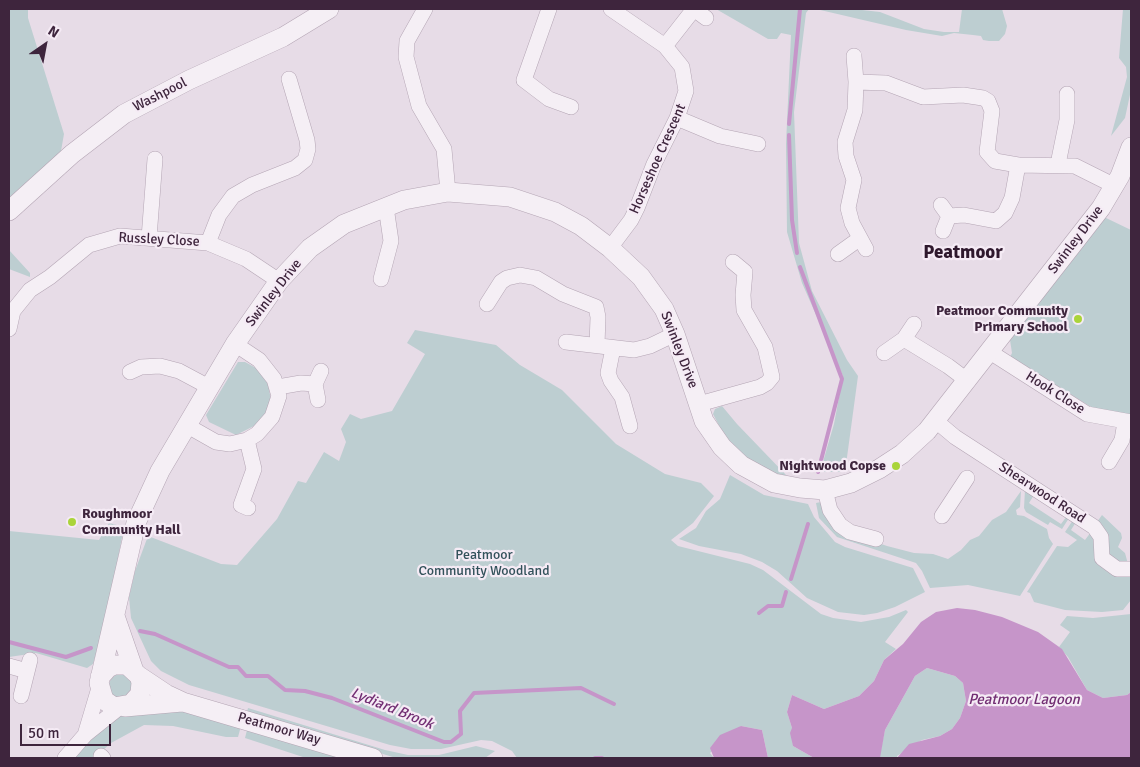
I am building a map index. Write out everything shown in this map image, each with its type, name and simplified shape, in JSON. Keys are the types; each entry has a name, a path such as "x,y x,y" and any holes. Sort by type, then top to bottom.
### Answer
{"street":[{"name":"Washpool","path":"9,211 72,154 124,114 164,92 283,37 330,9"},
{"path":"425,9 408,41 406,57 419,106 444,149 448,192"},
{"path":"549,9 518,82 571,107"},
{"name":"Horseshoe Crescent","path":"610,248 631,220 654,164 677,118 684,102 685,79 682,68 665,46 611,9"},
{"path":"665,46 698,12"},
{"path":"838,254 863,244 849,215 848,203 854,188 854,180 845,149 846,135 855,110 856,82 854,56"},
{"path":"856,82 886,83 923,97 963,95 982,98 988,101 992,111 987,146 990,157 1002,164 1058,164 1075,166 1115,186"},
{"path":"208,243 219,215 233,196 252,185 295,168 305,160 308,149 307,140 287,90"},
{"path":"1058,164 1067,120 1067,94"},
{"path":"677,118 720,136 758,144"},
{"name":"Swinley Drive","path":"99,683 136,523 186,425 235,344 279,282 310,248 344,224 404,200 448,192 494,194 533,203 581,226 610,248 641,277 655,296 675,334 708,428 714,438 741,465 774,483 825,490 851,483 879,469 917,441 936,421 1101,208 1115,186 1131,147"},
{"path":"149,238 146,178 155,158"},
{"path":"943,231 945,210 993,222 999,219 1007,209 1012,198 1018,165"},
{"path":"380,279 391,241 386,207"},
{"name":"Russley Close","path":"9,329 13,311 25,294 50,278 89,245 120,236 208,243 246,259 279,282"},
{"path":"699,404 760,386 768,383 772,377 765,347 744,310 743,296 752,270 732,262"},
{"path":"487,304 501,282 507,278 520,275 536,278 562,294 596,308 598,317 597,345"},
{"path":"884,353 904,339 914,324"},
{"path":"566,342 639,350 675,334"},
{"path":"904,339 948,366 968,381"},
{"path":"186,425 222,444 247,440 262,430 272,417 278,402 278,387 267,368 235,344"},
{"path":"614,348 608,368 609,376 622,397 630,426"},
{"name":"Hook Close","path":"990,352 1080,410 1097,416 1128,422 1122,440 1109,462"},
{"path":"130,372 141,367 160,366 179,372 208,387"},
{"path":"278,387 318,377 318,400"},
{"name":"Shearwood Road","path":"936,421 982,454 1094,527 1101,537 1102,558 1117,569 1131,569"},
{"path":"239,506 254,469 247,440"},
{"path":"943,516 982,454"},
{"path":"825,490 830,510 840,525 850,532 876,538"},
{"path":"65,758 85,735 123,707 131,704 140,694 141,682 115,615"},
{"path":"85,735 99,683 108,668 120,664 136,672"},
{"path":"9,666 28,665 21,696"},
{"name":"Peatmoor Way","path":"136,672 166,694 183,702 312,738 373,758"},
{"path":"99,683 108,704 123,707"},
{"name":"Peatmoor Way","path":"123,707 183,702"}],"green space":[{"path":"9,9 28,9 28,18 64,134 61,151 9,201"},
{"path":"716,9 809,9 806,13 794,112 799,243 812,291 847,360 858,376 845,472 820,472 834,424 843,376 802,283 787,232 786,144 791,35 781,33 777,39 768,39"},
{"path":"816,9 853,9 880,12 924,29 959,32 962,9 1002,9 1007,26 1005,34 999,41 989,41 983,40 981,36 954,33 942,36 906,30"},
{"path":"1123,9 1131,9 1131,90 1125,118 1111,136 1127,77 1126,67 1119,58"},
{"name":"Peatmoor Community Primary School","path":"1104,217 1131,230 1131,417 1096,410 1010,357 1012,353 1010,340"},
{"path":"9,250 30,273 30,277 9,269"},
{"name":"Peatmoor Community Woodland","path":"415,330 496,345 520,365 562,390 616,444 665,474 701,483 714,496 693,523 671,540 678,546 750,564 763,570 821,614 833,618 861,622 889,617 906,610 908,612 885,642 896,649 884,660 874,681 859,696 824,709 792,695 787,712 792,728 793,746 814,758 768,758 762,730 741,726 710,753 714,758 517,758 512,751 492,741 481,740 441,749 411,749 390,745 189,685 161,671 151,661 131,618 129,597 135,571 148,536 221,564 237,565 277,519 298,481 306,483 324,452 339,461 346,442 341,429 350,414 361,419 392,411 425,354 407,343"},
{"path":"238,362 245,362 256,368 267,379 271,400 266,414 258,424 236,435 209,422 206,415"},
{"path":"722,406 787,476 774,473 742,455 726,439 713,414 715,409"},
{"path":"730,475 764,495 808,504 814,517 835,542 845,547 913,568 925,592 895,607 877,613 864,615 838,612 807,598 777,571 762,562 741,554 699,546 679,539 696,528 706,511 720,499"},
{"path":"1025,490 1034,495 1029,503 1061,524 1067,516 1069,518 1062,529 1050,522 1048,525 1026,512 1024,508"},
{"path":"1021,491 1020,507 1016,510 1017,515 1024,516 1047,529 1053,544 1020,596 968,585 930,588 916,563 837,537 819,518 816,503 821,502 840,530 887,546 914,553 933,554 948,559 961,550 970,540 979,536 992,520 1006,512"},
{"path":"1102,515 1121,533 1122,538 1118,547 1125,553 1128,564 1111,560 1097,522"},
{"path":"1073,520 1076,522 1071,530 1085,540 1091,532 1095,541 1095,555 1100,565 1118,576 1130,576 1131,600 1123,610 1102,612 1065,610 1034,602 1030,593 1027,592 1057,546 1068,547 1077,540 1065,532"},
{"path":"109,523 124,527 106,621 93,664 87,668 36,653 9,657 9,531 99,540"},
{"path":"1131,614 1131,692 1127,695 1103,698 1087,690 1068,657 1059,647 1070,632 1060,625 1067,616 1093,618"},
{"path":"927,668 955,676 963,683 966,701 960,718 952,729 940,736 922,740 897,756 897,758 879,758 885,730 915,676"},
{"path":"121,674 130,677 133,686 130,695 121,698 112,695 109,686 112,677"},
{"path":"164,707 241,726 238,737 226,737 173,726 144,725 111,743 94,758 74,757 106,724 126,712"},
{"path":"248,708 385,750 408,755 439,755 476,746 495,751 485,758 396,758 247,712"},
{"path":"247,730 349,758 306,758 245,738"}],"water":[{"name":"Peatmoor Lagoon","path":"957,608 975,610 1002,617 1038,632 1062,649 1087,690 1103,698 1127,695 1131,692 1131,758 897,758 909,744 940,736 952,729 960,718 966,701 963,683 955,676 927,668 915,676 885,730 880,758 814,758 793,746 790,733 792,728 787,712 792,695 824,709 859,696 874,681 884,660 903,644 921,622 936,612"},
{"path":"741,726 762,730 768,758 714,758 710,748 720,735"}],"waterway":[{"path":"789,124 800,9"},
{"path":"789,135 792,220 797,253"},
{"path":"800,267 842,379 818,472"},
{"path":"791,579 808,524"},
{"path":"759,613 768,606 782,606 786,592"},
{"name":"Lydiard Brook","path":"140,631 155,634 229,667 238,667 246,676 268,676 285,690 305,691 332,698 444,742 451,742 461,734 460,711 474,693 581,688 614,704"},
{"name":"Lydiard Brook","path":"9,642 66,657 91,648"},
{"path":"595,758 602,758"}],"place":[{"name":"Peatmoor Community Primary School","path":"1078,319"},
{"name":"Nightwood Copse","path":"896,466"},
{"name":"Roughmoor Community Hall","path":"72,522"}],"district":[{"name":"Peatmoor","path":"963,253"}]}
